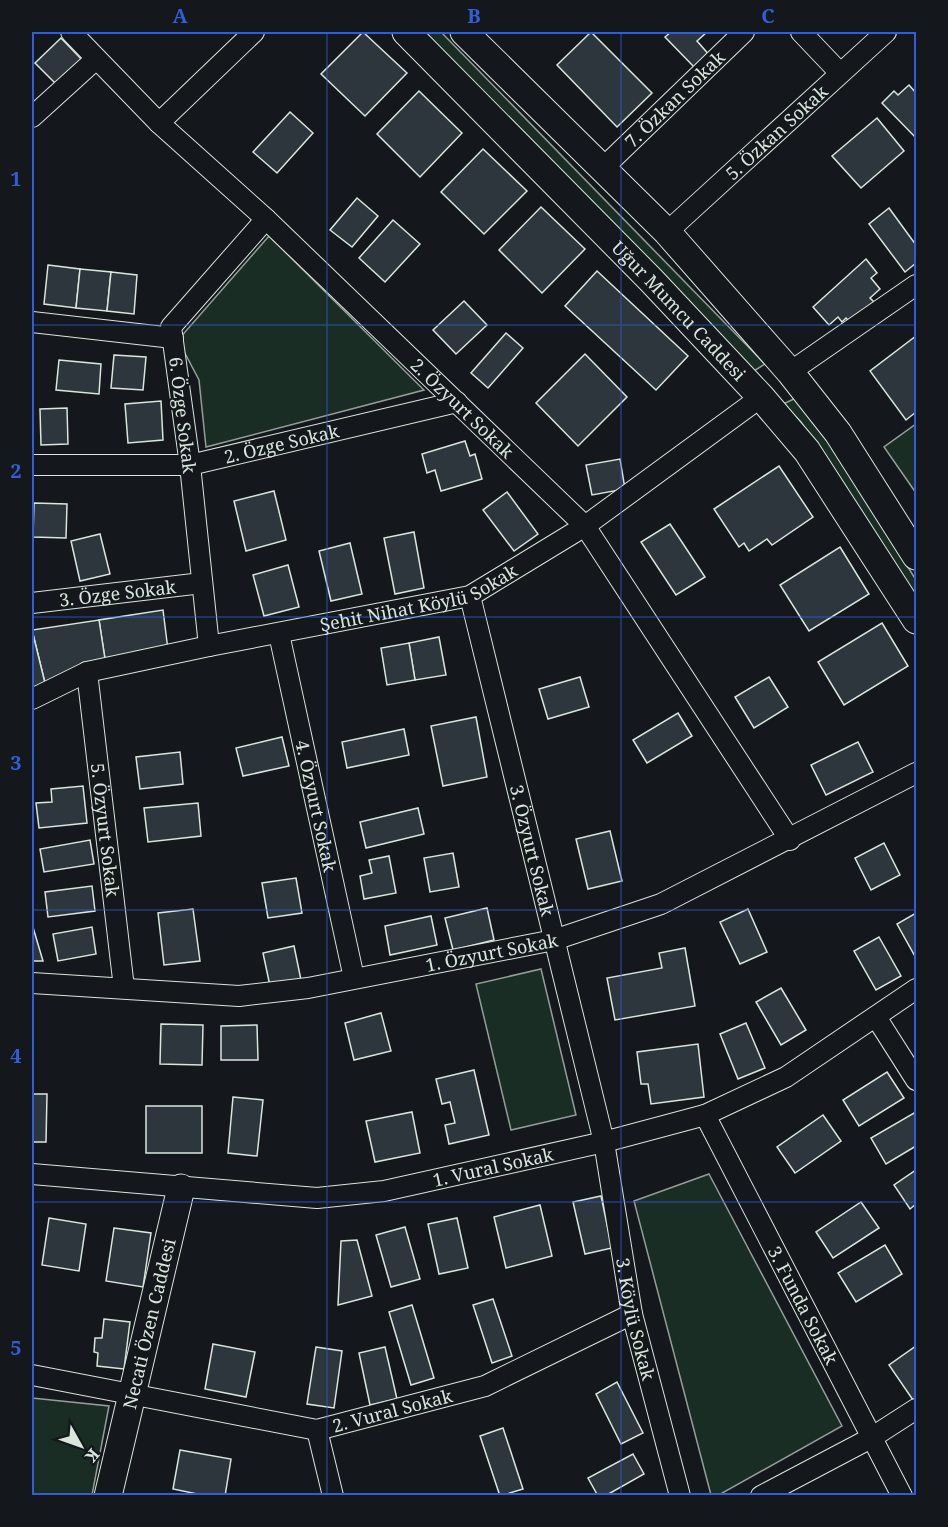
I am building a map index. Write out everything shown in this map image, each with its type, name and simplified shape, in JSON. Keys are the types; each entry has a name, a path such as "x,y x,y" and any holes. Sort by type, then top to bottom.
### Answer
{"street":[{"name":"2. Özyurt Sokak","path":"71,32 159,123 266,219 585,526 789,840"},
{"path":"159,123 254,32"},
{"name":"Uğur Mumcu Caddesi","path":"406,32 643,271 807,451 916,620"},
{"path":"464,32 668,232 790,372 838,433 916,556"},
{"name":"7. Özkan Sokak","path":"604,168 744,32"},
{"path":"801,32 840,73"},
{"name":"5. Özkan Sokak","path":"668,232 886,32"},
{"path":"32,117 96,59"},
{"name":"6. Özge Sokak","path":"209,646 190,465 171,327 266,219"},
{"path":"760,397 790,372 916,285"},
{"path":"32,322 172,338"},
{"name":"Şehit Nihat Köylü Sokak","path":"32,699 87,672 470,596 585,526 760,397"},
{"name":"2. Özge Sokak","path":"32,465 190,465 457,402"},
{"name":"3. Özge Sokak","path":"32,603 201,583"},
{"name":"3. Özyurt Sokak","path":"470,596 604,1142"},
{"name":"4. Özyurt Sokak","path":"279,634 354,978"},
{"name":"5. Özyurt Sokak","path":"87,672 124,988"},
{"name":"1. Özyurt Sokak","path":"32,983 239,996 308,988 554,940 661,904 916,773"},
{"name":"1. Vural Sokak","path":"32,1174 317,1198 384,1191 604,1142 705,1115 786,1077 916,989"},
{"path":"876,1017 916,1080"},
{"name":"3. Funda Sokak","path":"705,1115 902,1496"},
{"name":"3. Köylü Sokak","path":"604,1142 632,1314 680,1496"},
{"name":"Necati Özen Caddesi","path":"108,1496 130,1393 181,1188"},
{"name":"2. Vural Sokak","path":"32,1375 317,1430 484,1386 632,1314"},
{"path":"761,1496 871,1438 916,1409"},
{"path":"317,1430 333,1496"}],"green space":[{"path":"424,32 441,32 765,364 754,371"},
{"path":"269,236 424,390 206,447 199,380 178,340"},
{"path":"796,398 830,442 916,580 916,604 801,422 783,404"},
{"path":"916,424 916,493 884,447"},
{"path":"541,969 576,1115 511,1130 476,984"},
{"path":"709,1174 842,1426 717,1496 711,1495 634,1201"},
{"path":"32,1398 109,1406 92,1495 32,1495"}],"building":[{"path":"363,32 407,73 365,116 321,74"},
{"path":"591,32 652,93 617,127 557,65"},
{"path":"671,32 707,32 697,41 711,57 697,70 665,37"},
{"path":"61,38 85,63 60,88 35,63"},
{"path":"909,85 916,93 916,138 882,103 894,91 898,95"},
{"path":"419,91 462,133 420,177 377,134"},
{"path":"290,112 313,133 277,173 253,152"},
{"path":"877,118 904,151 861,188 832,156"},
{"path":"483,149 527,191 484,234 441,192"},
{"path":"357,198 378,216 352,247 330,230"},
{"path":"541,207 585,249 542,293 499,250"},
{"path":"889,208 916,245 916,263 905,272 869,224"},
{"path":"393,220 420,244 385,282 359,258"},
{"path":"866,259 877,273 871,278 880,289 870,298 874,302 850,322 846,318 842,322 838,317 829,325 813,307"},
{"path":"48,265 80,269 76,308 44,304"},
{"path":"80,269 111,272 107,311 76,308"},
{"path":"597,271 688,356 656,390 565,306"},
{"path":"111,272 137,275 134,314 107,311"},
{"path":"464,301 487,325 456,354 433,330"},
{"path":"506,333 523,348 488,388 471,373"},
{"path":"916,336 916,412 906,420 870,371"},
{"path":"585,354 627,397 578,446 536,403"},
{"path":"114,355 146,357 143,390 111,388"},
{"path":"59,360 101,364 99,394 56,390"},
{"path":"161,401 163,440 128,443 125,404"},
{"path":"67,408 68,444 41,445 40,409"},
{"path":"465,441 470,456 475,454 482,479 441,491 435,470 427,473 422,454"},
{"path":"620,459 625,489 592,495 586,465"},
{"path":"779,466 813,517 772,545 767,539 749,551 744,543 739,547 714,509"},
{"path":"274,491 286,540 246,551 234,501"},
{"path":"507,492 538,534 514,551 483,510"},
{"path":"34,503 67,504 66,538 33,537"},
{"path":"670,524 705,577 676,595 641,542"},
{"path":"414,532 424,588 395,594 384,538"},
{"path":"100,534 110,574 80,581 71,541"},
{"path":"350,543 362,594 331,601 319,551"},
{"path":"840,547 869,594 809,631 780,585"},
{"path":"288,565 299,607 264,616 253,575"},
{"path":"163,610 168,650 105,659 99,620"},
{"path":"99,620 105,659 45,683 32,630"},
{"path":"882,623 908,666 844,705 818,662"},
{"path":"32,630 45,683 32,690"},
{"path":"439,637 446,675 415,680 409,643"},
{"path":"409,643 415,680 387,685 381,648"},
{"path":"580,677 589,707 548,719 539,689"},
{"path":"769,677 788,707 754,728 735,697"},
{"path":"678,713 692,736 647,763 633,740"},
{"path":"476,717 487,777 443,786 431,726"},
{"path":"404,729 409,755 347,768 342,742"},
{"path":"282,737 289,766 243,776 236,748"},
{"path":"858,742 873,772 826,795 811,765"},
{"path":"180,752 183,784 140,789 136,757"},
{"path":"83,786 87,823 39,828 36,803 52,802 51,789"},
{"path":"198,803 201,836 148,842 144,808"},
{"path":"418,808 424,834 366,848 360,822"},
{"path":"610,831 622,881 588,889 576,839"},
{"path":"90,840 94,864 44,872 40,849"},
{"path":"884,843 900,875 871,890 855,858"},
{"path":"453,853 459,887 430,892 424,858"},
{"path":"389,856 396,893 364,899 360,876 372,873 369,860"},
{"path":"296,878 302,913 268,918 262,883"},
{"path":"92,886 95,911 48,917 45,892"},
{"path":"487,908 494,940 453,950 445,918"},
{"path":"193,909 200,961 164,965 158,913"},
{"path":"748,909 767,952 740,964 720,922"},
{"path":"916,913 916,958 897,924"},
{"path":"431,916 437,945 390,955 385,926"},
{"path":"32,924 43,961 32,961"},
{"path":"92,927 96,954 58,961 53,934"},
{"path":"879,937 901,976 876,990 854,951"},
{"path":"294,946 301,980 270,986 263,953"},
{"path":"685,948 695,1006 615,1020 607,978 662,968 659,953"},
{"path":"781,988 806,1030 781,1045 756,1002"},
{"path":"381,1013 391,1051 354,1060 345,1023"},
{"path":"746,1023 765,1068 738,1079 720,1034"},
{"path":"161,1024 203,1025 202,1065 160,1064"},
{"path":"257,1025 258,1060 221,1060 221,1026"},
{"path":"698,1044 704,1097 651,1104 648,1084 641,1084 637,1052"},
{"path":"474,1070 489,1135 449,1144 445,1125 455,1123 450,1102 442,1104 436,1079"},
{"path":"887,1072 904,1098 859,1126 843,1100"},
{"path":"32,1094 47,1094 46,1142 32,1142"},
{"path":"233,1097 263,1100 257,1156 228,1153"},
{"path":"146,1106 202,1106 202,1153 146,1153"},
{"path":"412,1112 420,1153 375,1162 366,1121"},
{"path":"914,1113 916,1146 886,1164 871,1138"},
{"path":"823,1115 841,1141 795,1173 777,1147"},
{"path":"916,1170 916,1204 910,1209 894,1185"},
{"path":"601,1196 612,1248 585,1254 573,1202"},
{"path":"861,1202 879,1228 833,1258 816,1232"},
{"path":"540,1205 552,1256 506,1268 494,1217"},
{"path":"49,1218 86,1224 79,1271 42,1265"},
{"path":"457,1218 468,1268 439,1274 428,1224"},
{"path":"405,1227 420,1279 391,1287 376,1235"},
{"path":"114,1228 151,1233 143,1287 106,1281"},
{"path":"357,1240 372,1296 338,1305 341,1241"},
{"path":"885,1245 902,1274 856,1302 838,1273"},
{"path":"493,1299 512,1356 492,1363 473,1305"},
{"path":"412,1305 434,1378 411,1385 389,1312"},
{"path":"104,1319 130,1322 124,1369 97,1366 98,1353 94,1352 95,1338 102,1338"},
{"path":"213,1344 255,1352 246,1397 205,1389"},
{"path":"916,1346 916,1398 913,1400 889,1365"},
{"path":"316,1347 342,1351 334,1408 307,1404"},
{"path":"385,1347 397,1399 370,1405 359,1353"},
{"path":"617,1382 643,1433 621,1444 596,1394"},
{"path":"503,1428 523,1489 500,1496 480,1436"},
{"path":"180,1450 231,1459 225,1496 207,1496 173,1489"},
{"path":"633,1454 644,1474 605,1496 598,1496 588,1478"}]}
